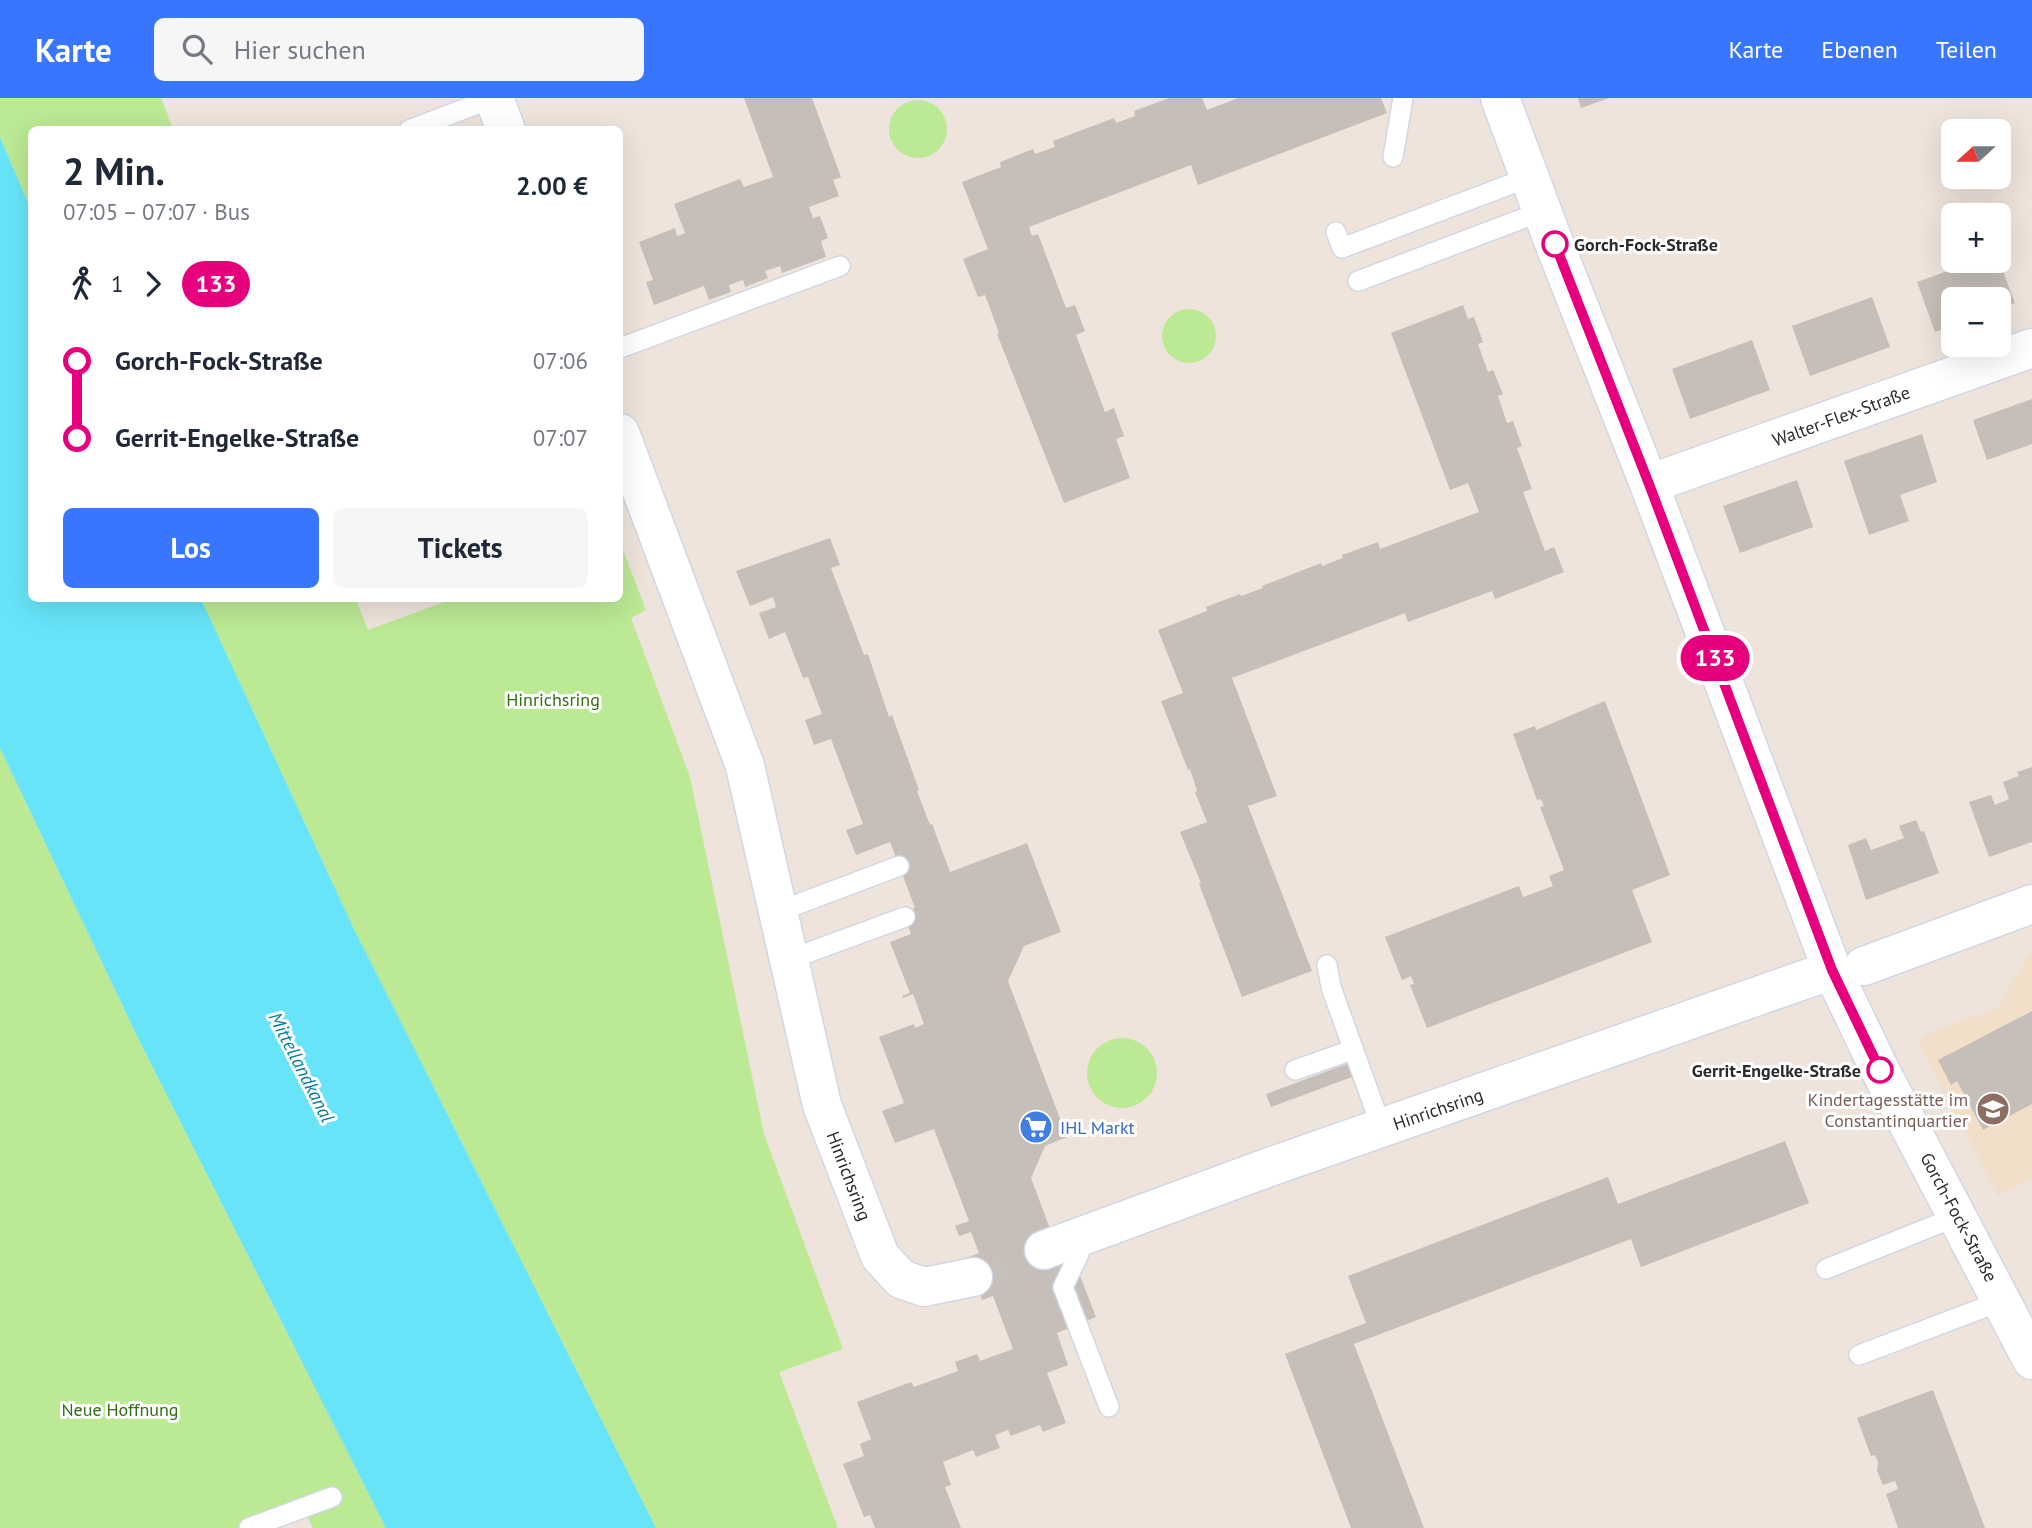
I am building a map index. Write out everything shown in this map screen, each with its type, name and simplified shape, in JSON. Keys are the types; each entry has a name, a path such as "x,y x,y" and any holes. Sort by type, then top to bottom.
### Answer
{"street":[{"path":"493,98 504,126"},
{"name":"Gorch-Fock-Straße","path":"1500,98 1649,484 1848,968 1880,1070 2002,1298 2032,1360"},
{"name":"Walter-Flex-Straße","path":"1649,484 2032,348"},
{"name":"Hinrichsring","path":"623,441 745,766 822,1105 880,1256 901,1279 924,1287 973,1277"},
{"path":"1848,968 2032,904"},
{"name":"Hinrichsring","path":"1058,1244 1264,1168 1848,968"}],"lane":[{"path":"420,126 493,98"},
{"path":"1393,157 1403,98"},
{"path":"1336,232 1342,248 1536,194"},
{"path":"1358,281 1536,194"},
{"path":"623,347 840,267"},
{"path":"776,910 899,866"},
{"path":"788,960 905,918"},
{"path":"1327,965 1331,987 1352,1050 1382,1129"},
{"path":"1296,1070 1352,1050"},
{"path":"1826,1269 1958,1216"},
{"path":"1058,1244 1079,1254 1063,1287 1109,1407"},
{"path":"1859,1356 1983,1308 2002,1298"},
{"path":"249,1528 332,1497"}],"shaded area":[{"name":"Kindertagesstätte im Constantinquartier","path":"2030,953 2032,1178 1998,1196 1918,1041 1936,1030 1997,1008"}],"green space":[{"path":"0,98 161,98 172,126 28,126 28,203 0,137"},
{"path":"912,100 924,100 939,108 947,123 947,135 939,150 924,158 912,158 897,150 889,135 889,123 897,108"},
{"path":"1189,309 1208,317 1216,336 1208,355 1189,363 1170,355 1162,336 1170,317"},
{"path":"623,550 646,610 631,618 690,777 764,1134 843,1349 779,1372 838,1528 656,1528 353,927 202,602 357,602 368,630 444,602 623,602"},
{"name":"Neue Hoffnung","path":"0,748 137,1036 386,1528 313,1528 303,1508 249,1528 0,1528"},
{"path":"1122,1038 1147,1048 1157,1073 1147,1098 1122,1108 1097,1098 1087,1073 1097,1048"}],"water":[{"name":"Mittellandkanal","path":"0,137 28,203 28,602 202,602 353,927 656,1528 386,1528 137,1036 0,748"}],"building":[{"path":"744,98 812,98 841,177 833,180 839,196 809,207 813,218 820,216 828,238 821,241 826,257 782,273 780,266 765,271 768,278 745,287 743,280 729,285 731,292 709,300 704,286 654,305 646,282 653,280 639,242 675,228 677,236 685,233 674,204 740,179 744,187 773,177"},
{"path":"1169,98 1202,98 1207,110 1238,98 1381,98 1387,113 1198,185 1191,165 1029,227 1032,236 1038,234 1066,308 1075,305 1085,331 1076,335 1105,412 1114,408 1124,436 1116,439 1130,478 1064,503 997,334 999,333 985,295 978,297 963,259 988,249 962,182 1001,167 1000,162 1033,149 1035,154 1055,147 1053,141 1114,118 1116,123 1135,116 1134,111"},
{"path":"1578,98 1609,98 1581,108"},
{"path":"1942,273 2004,273 2009,287 1941,287 1941,330 1935,332 1917,282"},
{"path":"1872,297 1890,347 1810,376 1792,326"},
{"path":"1463,305 1468,319 1474,317 1483,342 1478,344 1488,372 1493,370 1503,394 1498,396 1507,423 1513,421 1522,446 1517,448 1532,489 1523,492 1545,551 1554,547 1564,572 1495,599 1492,591 1408,622 1405,613 1232,678 1277,796 1248,806 1312,971 1242,997 1180,832 1207,822 1195,792 1197,791 1190,769 1188,770 1161,701 1183,693 1158,630 1207,611 1206,607 1263,588 1262,586 1321,563 1322,566 1343,558 1342,555 1378,542 1380,549 1479,512 1468,483 1450,490 1391,333"},
{"path":"1752,340 1770,390 1690,419 1672,369"},
{"path":"2032,399 2032,444 1987,460 1973,420"},
{"path":"1922,434 1937,482 1900,495 1909,521 1869,535 1844,461"},
{"path":"1797,480 1813,527 1740,553 1723,506"},
{"path":"830,538 840,565 831,568 864,655 868,654 889,717 892,715 919,790 917,791 950,872 1027,843 1061,932 1024,946 1008,981 1067,1137 1045,1146 1031,1178 1064,1266 1079,1273 1096,1317 1057,1333 1068,1365 1047,1373 1066,1423 1043,1432 1040,1425 1011,1436 1008,1430 995,1435 1000,1448 976,1457 973,1450 943,1462 951,1485 945,1487 961,1528 875,1528 870,1515 864,1517 843,1464 864,1456 860,1444 871,1439 857,1402 911,1382 914,1387 958,1371 955,1362 977,1354 980,1361 1013,1349 993,1296 982,1300 966,1258 979,1253 971,1232 959,1236 955,1226 969,1221 934,1129 895,1143 882,1111 904,1103 879,1037 914,1024 915,1028 924,1024 913,994 903,998 902,996 910,993 890,942 911,934 903,912 915,908 890,842 856,855 846,830 863,824 831,739 814,745 805,720 822,714 808,677 803,678 785,632 769,639 759,613 776,607 773,597 750,606 736,571"},
{"path":"1605,701 1670,875 1632,890 1652,942 1427,1028 1410,985 1414,984 1411,976 1402,980 1385,937 1519,886 1523,897 1553,886 1549,876 1564,870 1540,807 1544,806 1541,799 1537,800 1513,734 1535,726 1536,730"},
{"path":"2032,767 2032,842 1989,857 1969,802 1991,795 1995,805 2009,799 2003,782 2019,776 2017,772"},
{"path":"1916,820 1921,832 1924,831 1939,873 1866,900 1848,845 1866,838 1871,850 1904,838 1899,826"},
{"path":"2032,1011 2032,1104 1983,1130 1957,1081 1951,1085 1938,1060"},
{"path":"1347,1064 1352,1077 1271,1107 1266,1094"},
{"path":"1785,1141 1809,1203 1641,1267 1631,1239 1354,1344 1424,1528 1351,1528 1285,1354 1366,1323 1348,1276 1608,1177 1618,1204"},
{"path":"1933,1390 1985,1528 1898,1528 1886,1494 1898,1489 1895,1481 1883,1485 1877,1471 1878,1462 1875,1455 1871,1456 1857,1418"}],"tunnel":[{"path":"973,1277 1044,1250"}],"bus line":[{"name":"133","path":"1555,244 1649,484 1832,970 1880,1070"}],"place":[{"name":"Gorch-Fock-Straße","path":"1555,244"},
{"name":"Gerrit-Engelke-Straße","path":"1880,1070"},
{"name":"Kindertagesstätte im Constantinquartier","path":"1993,1109"},
{"name":"IHL Markt","path":"1036,1127"}]}
